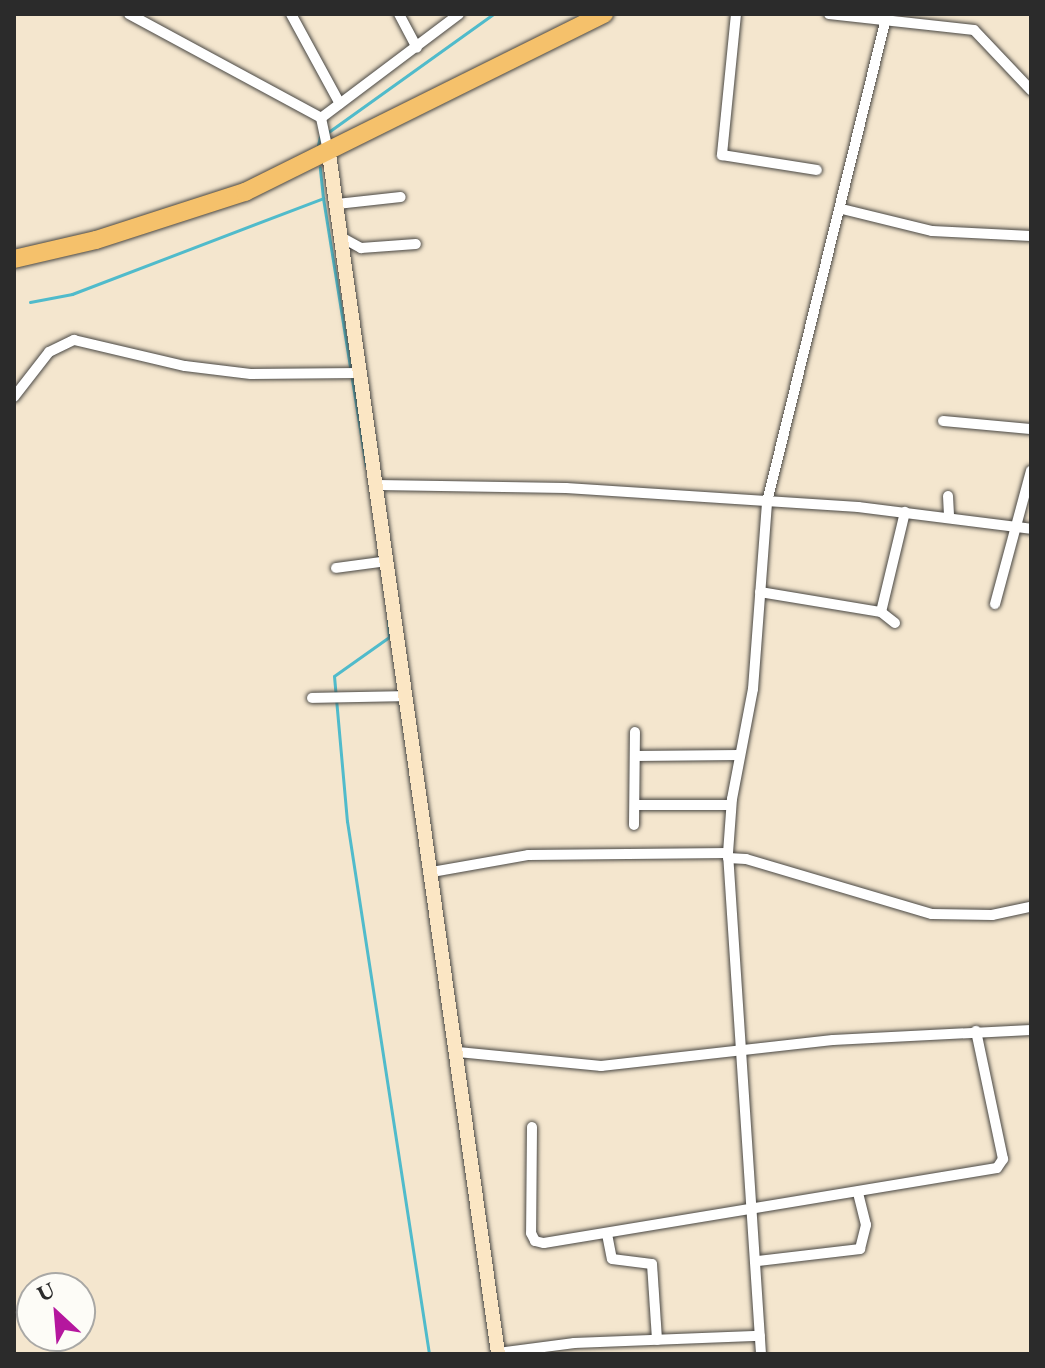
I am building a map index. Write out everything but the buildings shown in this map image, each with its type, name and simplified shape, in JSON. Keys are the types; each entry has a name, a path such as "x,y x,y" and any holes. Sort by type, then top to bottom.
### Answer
{"highway":[{"path":"14,259 96,240 245,192 327,147 604,14"}],"street":[{"path":"129,14 148,19 323,123 337,204 356,373 378,485 498,1354 657,1340 760,1336"},
{"path":"291,14 340,104"},
{"path":"399,14 417,48"},
{"path":"323,123 340,104 459,14"},
{"path":"736,14 722,155 817,170"},
{"path":"829,14 886,17 974,30 1031,90"},
{"path":"761,1354 755,1211 728,856 731,805 753,689 767,502 791,392 842,209 886,17"},
{"path":"337,204 401,197"},
{"path":"842,209 932,231 1031,236"},
{"path":"341,237 361,248 416,244"},
{"path":"14,397 56,345 74,340 185,366 251,374 356,373"},
{"path":"943,421 1031,429"},
{"path":"995,604 1031,471"},
{"path":"378,485 566,488 905,512 1031,529"},
{"path":"948,496 949,517"},
{"path":"881,612 905,512"},
{"path":"336,568 388,561"},
{"path":"760,592 881,612 895,623"},
{"path":"312,698 406,696"},
{"path":"634,825 635,732"},
{"path":"635,756 739,755"},
{"path":"635,805 731,805"},
{"path":"432,872 504,864 528,855 728,856 932,914 992,915 1031,907"},
{"path":"458,1052 601,1066 744,1049 976,1031 1031,1030"},
{"path":"532,1127 533,1239 544,1243 755,1211 1002,1165 976,1031"},
{"path":"758,1261 860,1249 866,1225 858,1193"},
{"path":"607,1234 612,1259 649,1261 654,1269 657,1340"}],"waterway":[{"path":"327,133 493,14"},
{"path":"318,145 320,136"},
{"path":"30,302 72,294 323,198 320,167"},
{"path":"323,198 366,466"},
{"path":"388,620 389,637 334,676 347,821 429,1354"}]}
